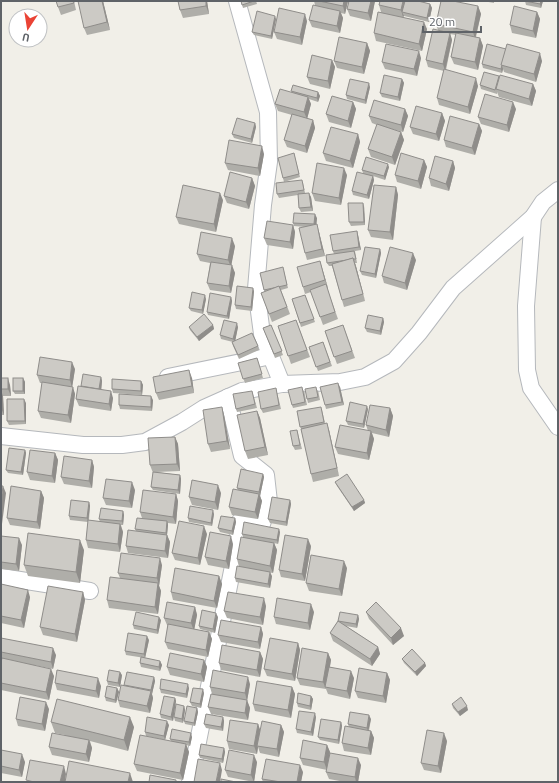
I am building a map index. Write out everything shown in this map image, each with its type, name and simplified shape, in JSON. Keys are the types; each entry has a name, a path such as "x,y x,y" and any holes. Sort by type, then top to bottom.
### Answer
{"street":[{"path":"237,1 268,112 269,162 263,205 256,289 262,334 282,384"},
{"path":"1,436 83,445 122,445 145,442 204,408 242,391 282,384 340,382 365,377 394,362 419,333 453,288 533,217 543,202 558,190"},
{"path":"533,217 526,306 528,370 531,388 558,427"},
{"path":"166,377 270,356"},
{"path":"190,782 233,566 240,521 262,524 269,502 266,475 242,456 228,397"},
{"path":"1,577 90,591"}],"building":[{"path":"56,1 73,1 74,3 58,7"},
{"path":"78,1 102,1 107,22 84,28"},
{"path":"178,1 206,1 206,6 180,10"},
{"path":"241,1 254,1 242,5"},
{"path":"319,1 344,1 343,6"},
{"path":"349,1 371,1 368,13 347,9"},
{"path":"380,1 403,1 401,10 379,5"},
{"path":"405,1 418,1 430,4 427,18 402,12"},
{"path":"441,1 453,1 478,6 473,32 436,24"},
{"path":"525,1 541,1 540,4"},
{"path":"313,5 340,11 337,26 309,20"},
{"path":"514,6 537,12 533,31 510,25"},
{"path":"279,8 305,14 300,37 274,32"},
{"path":"257,11 275,16 271,36 252,32"},
{"path":"378,12 424,22 419,44 374,33"},
{"path":"433,29 450,33 443,64 426,60"},
{"path":"456,33 480,38 475,62 451,57"},
{"path":"339,37 367,43 362,67 334,61"},
{"path":"386,44 419,51 414,69 382,62"},
{"path":"487,44 506,49 501,69 482,64"},
{"path":"507,44 540,53 534,74 501,65"},
{"path":"312,55 332,60 328,81 307,77"},
{"path":"444,69 476,78 468,107 437,98"},
{"path":"484,72 499,76 495,90 480,85"},
{"path":"384,75 402,79 398,97 380,93"},
{"path":"500,75 533,84 529,99 496,89"},
{"path":"350,79 369,83 365,100 346,95"},
{"path":"293,85 318,92 317,98 291,91"},
{"path":"280,89 308,97 304,112 275,104"},
{"path":"485,94 513,102 507,125 478,117"},
{"path":"332,96 353,102 348,121 326,114"},
{"path":"374,100 405,109 401,125 369,116"},
{"path":"416,106 442,113 436,134 410,127"},
{"path":"292,114 313,120 305,146 284,140"},
{"path":"450,116 479,124 472,148 444,140"},
{"path":"237,118 255,123 251,139 232,134"},
{"path":"377,124 401,132 392,157 368,149"},
{"path":"331,127 358,134 350,161 323,153"},
{"path":"229,140 262,146 258,168 225,163"},
{"path":"294,153 299,174 283,178 278,158"},
{"path":"401,153 424,160 418,181 395,175"},
{"path":"435,156 453,161 446,184 429,178"},
{"path":"366,157 388,164 384,176 362,170"},
{"path":"317,163 344,168 339,198 312,193"},
{"path":"230,172 252,178 246,202 224,196"},
{"path":"357,172 373,176 367,195 352,191"},
{"path":"302,180 304,190 277,194 276,183"},
{"path":"183,185 220,193 214,224 176,217"},
{"path":"374,185 396,187 390,232 368,230"},
{"path":"309,193 311,207 299,208 298,194"},
{"path":"348,203 363,203 364,222 349,222"},
{"path":"294,213 315,214 314,224 293,223"},
{"path":"267,221 293,225 290,242 264,238"},
{"path":"317,224 322,249 305,253 299,228"},
{"path":"357,231 359,247 333,251 330,235"},
{"path":"201,232 232,238 228,260 197,254"},
{"path":"365,247 380,249 375,274 360,271"},
{"path":"390,247 413,253 405,283 382,276"},
{"path":"354,251 356,259 353,258 327,263 326,255"},
{"path":"353,258 363,294 342,300 332,264"},
{"path":"320,261 325,280 303,287 297,267"},
{"path":"211,262 232,265 229,286 207,283"},
{"path":"283,267 287,285 264,290 260,273"},
{"path":"326,284 335,312 320,317 310,290"},
{"path":"237,286 253,288 251,307 235,305"},
{"path":"279,286 287,307 269,314 261,293"},
{"path":"192,292 205,295 202,310 189,308"},
{"path":"210,293 231,297 227,316 207,312"},
{"path":"305,295 314,319 300,323 292,299"},
{"path":"204,314 213,325 197,337 189,327"},
{"path":"368,315 383,318 380,331 365,328"},
{"path":"224,320 237,323 233,339 220,335"},
{"path":"296,320 307,350 288,356 278,326"},
{"path":"271,325 282,351 274,354 263,328"},
{"path":"343,325 352,351 334,357 325,331"},
{"path":"252,333 258,346 238,355 232,342"},
{"path":"323,342 330,362 316,367 309,347"},
{"path":"40,357 72,362 70,380 37,375"},
{"path":"257,358 262,374 243,379 238,363"},
{"path":"189,370 192,386 156,393 153,377"},
{"path":"83,374 101,377 99,389 81,386"},
{"path":"1,378 8,378 8,389 1,389"},
{"path":"13,378 23,378 23,391 13,391"},
{"path":"112,379 141,381 141,391 112,389"},
{"path":"42,382 73,387 68,415 38,411"},
{"path":"338,383 342,402 325,405 320,387"},
{"path":"78,386 111,391 109,404 76,399"},
{"path":"302,387 305,402 292,405 288,390"},
{"path":"316,387 318,397 307,399 305,389"},
{"path":"276,388 279,405 261,409 258,392"},
{"path":"252,391 255,404 236,409 233,394"},
{"path":"119,394 151,396 151,407 119,405"},
{"path":"7,399 24,399 25,421 7,421"},
{"path":"350,402 367,406 363,424 346,421"},
{"path":"370,405 390,408 386,430 366,425"},
{"path":"222,407 227,441 208,444 203,410"},
{"path":"321,407 324,422 300,427 297,411"},
{"path":"257,411 265,447 245,451 237,415"},
{"path":"327,423 337,468 311,474 301,429"},
{"path":"340,425 371,431 367,453 335,447"},
{"path":"297,430 300,445 293,446 290,431"},
{"path":"175,437 177,464 150,465 148,438"},
{"path":"9,448 25,450 21,472 6,470"},
{"path":"30,450 55,453 52,476 27,472"},
{"path":"64,456 92,460 89,481 61,477"},
{"path":"241,469 263,474 259,492 237,488"},
{"path":"153,472 180,475 178,490 151,487"},
{"path":"347,474 364,500 352,507 335,482"},
{"path":"106,479 132,482 129,501 103,498"},
{"path":"192,480 218,485 215,502 189,497"},
{"path":"1,486 3,486 1,503"},
{"path":"11,486 41,491 37,522 7,518"},
{"path":"233,489 259,494 255,512 229,507"},
{"path":"143,490 176,494 173,517 140,512"},
{"path":"272,497 290,500 286,522 268,519"},
{"path":"71,500 89,502 87,518 69,516"},
{"path":"190,506 213,510 211,523 188,518"},
{"path":"101,508 123,511 122,521 99,519"},
{"path":"221,516 235,518 232,531 218,528"},
{"path":"137,518 167,521 166,533 135,529"},
{"path":"88,520 120,524 118,544 86,540"},
{"path":"179,521 204,526 198,558 172,553"},
{"path":"244,522 279,529 277,540 242,534"},
{"path":"128,530 167,535 165,551 126,546"},
{"path":"210,532 231,536 226,561 205,557"},
{"path":"28,533 80,540 76,572 24,565"},
{"path":"285,535 308,539 302,574 279,570"},
{"path":"1,536 19,538 16,564 1,562"},
{"path":"241,537 274,543 270,566 237,559"},
{"path":"121,553 160,558 157,578 118,573"},
{"path":"311,555 344,561 339,589 306,583"},
{"path":"237,566 270,572 268,584 235,578"},
{"path":"175,568 219,576 214,601 171,592"},
{"path":"110,577 158,583 155,607 107,600"},
{"path":"1,584 28,590 21,620 1,616"},
{"path":"48,586 83,592 75,634 40,627"},
{"path":"228,592 264,598 260,617 224,611"},
{"path":"277,598 311,604 308,623 274,617"},
{"path":"167,602 195,607 191,623 164,618"},
{"path":"376,602 401,628 391,638 366,612"},
{"path":"202,610 216,613 213,629 199,626"},
{"path":"136,612 159,617 157,630 133,625"},
{"path":"340,612 358,615 356,624 338,621"},
{"path":"221,620 261,627 258,642 218,635"},
{"path":"338,621 378,647 370,659 330,633"},
{"path":"168,624 209,632 206,650 165,642"},
{"path":"128,633 147,636 144,654 125,651"},
{"path":"1,638 53,648 51,662 1,652"},
{"path":"270,638 298,643 292,674 264,669"},
{"path":"222,645 260,652 257,670 219,663"},
{"path":"302,648 328,653 323,682 297,678"},
{"path":"412,649 425,663 415,672 402,659"},
{"path":"170,653 204,660 201,674 167,667"},
{"path":"141,657 160,661 159,667 140,663"},
{"path":"2,658 51,669 46,692 1,683"},
{"path":"329,667 351,671 347,691 325,687"},
{"path":"359,668 387,673 383,696 355,691"},
{"path":"57,670 98,678 96,691 55,683"},
{"path":"109,670 120,672 118,683 107,681"},
{"path":"213,670 248,677 245,693 210,687"},
{"path":"127,672 154,677 151,690 124,685"},
{"path":"161,679 188,684 186,694 160,689"},
{"path":"257,681 292,687 288,710 253,704"},
{"path":"121,685 151,691 147,706 118,700"},
{"path":"107,686 117,688 115,700 105,697"},
{"path":"193,688 203,689 200,704 190,702"},
{"path":"298,693 311,696 310,706 297,703"},
{"path":"211,694 247,700 245,713 208,707"},
{"path":"164,696 175,698 171,717 160,714"},
{"path":"20,697 46,702 42,724 16,719"},
{"path":"461,697 467,706 458,712 452,704"},
{"path":"57,699 130,717 124,740 51,722"},
{"path":"176,704 184,706 182,719 174,717"},
{"path":"187,706 197,708 194,723 184,721"},
{"path":"299,711 315,713 311,732 296,729"},
{"path":"350,712 369,715 367,728 348,724"},
{"path":"206,714 223,717 221,727 204,724"},
{"path":"147,717 167,721 164,736 145,732"},
{"path":"321,719 341,722 338,740 318,737"},
{"path":"230,720 258,724 254,746 227,741"},
{"path":"262,721 281,725 277,749 257,746"},
{"path":"345,726 371,731 368,748 342,743"},
{"path":"172,729 191,733 189,742 170,739"},
{"path":"427,730 444,733 438,766 421,763"},
{"path":"52,733 89,740 86,754 49,747"},
{"path":"140,735 186,744 180,773 134,764"},
{"path":"303,740 327,745 324,762 300,758"},
{"path":"201,744 224,748 222,759 199,755"},
{"path":"1,750 22,754 19,770 1,766"},
{"path":"229,750 254,755 251,775 225,770"},
{"path":"330,753 358,758 355,777 326,772"},
{"path":"198,759 220,763 216,782 194,782"},
{"path":"266,759 300,765 297,782 281,782 262,779"},
{"path":"30,760 64,766 60,782 34,782 26,780"},
{"path":"69,761 130,773 128,782 65,782"},
{"path":"150,775 176,780 176,782 149,782"},
{"path":"221,779 236,782 221,782"}]}
